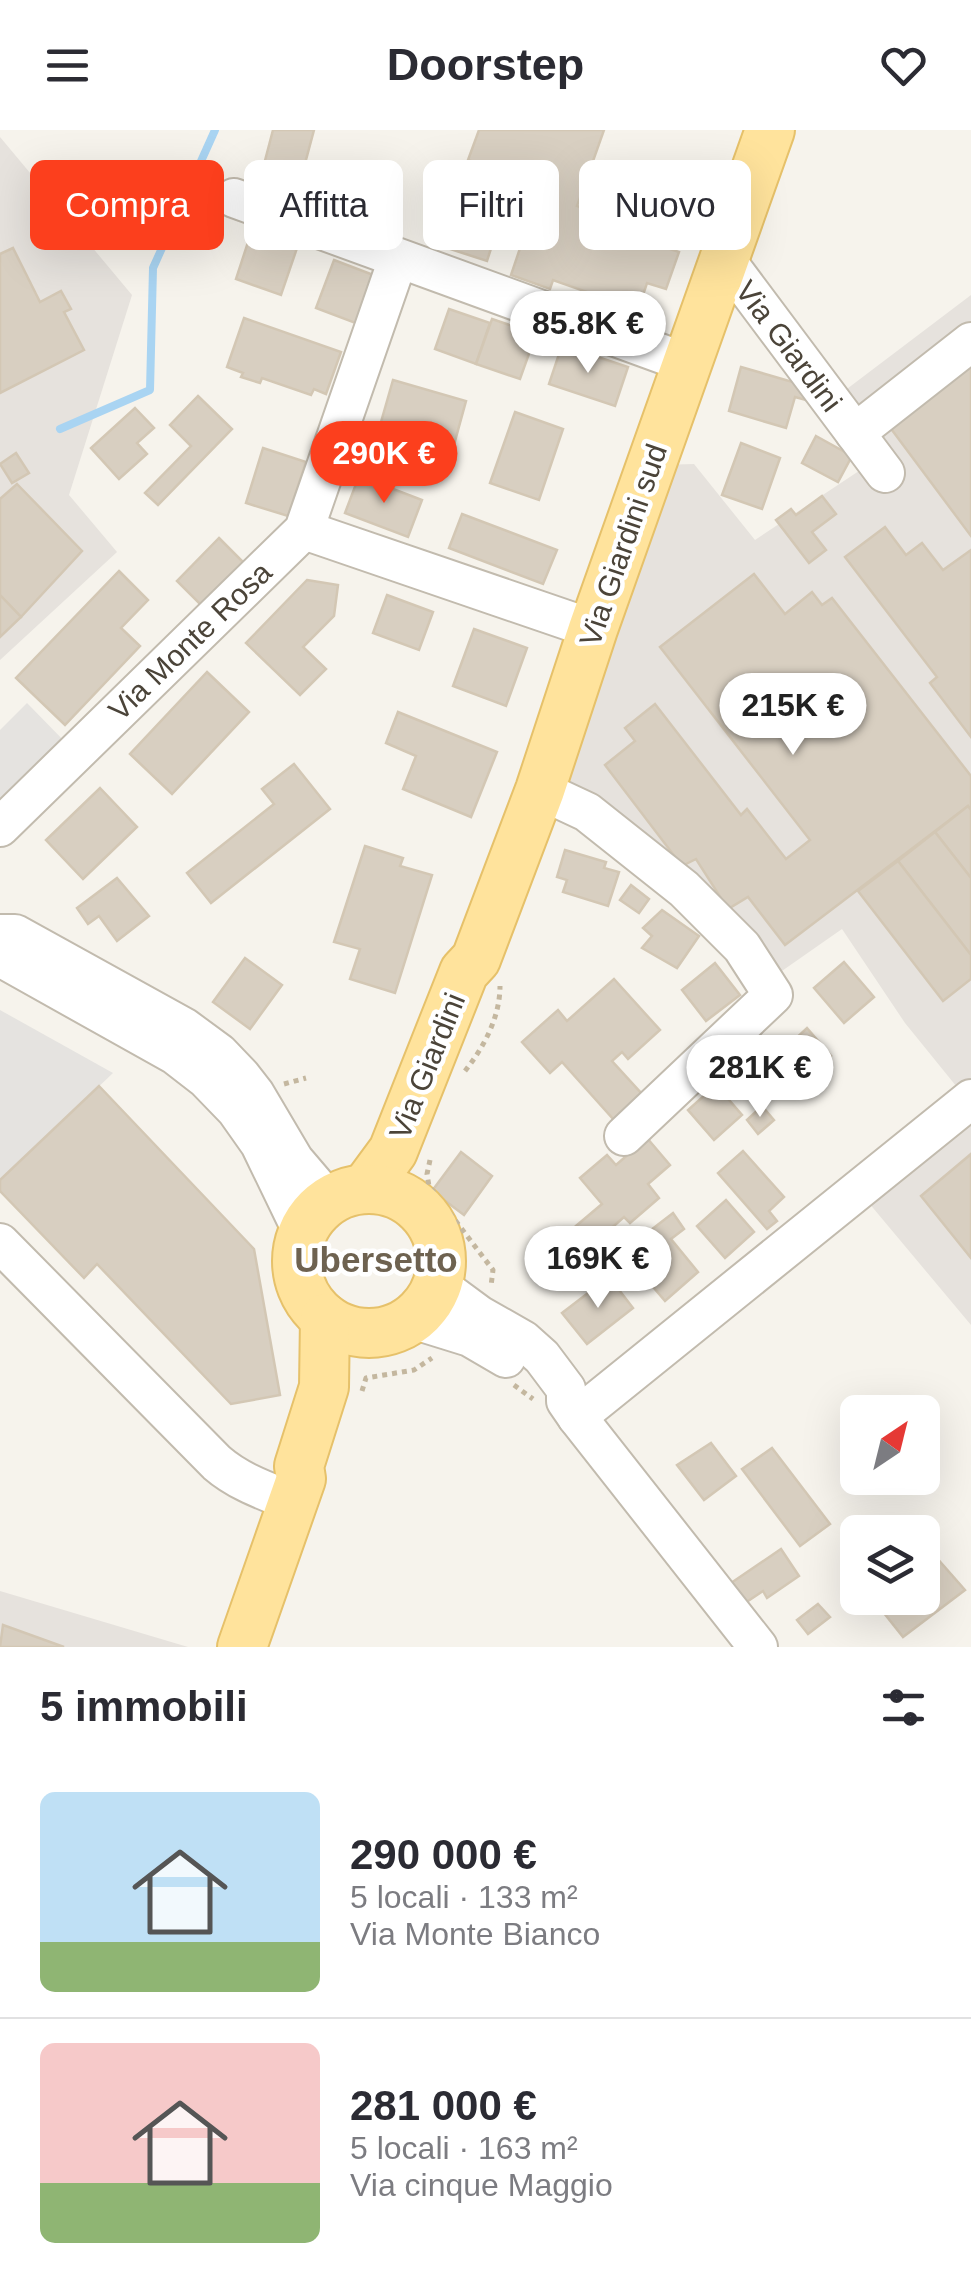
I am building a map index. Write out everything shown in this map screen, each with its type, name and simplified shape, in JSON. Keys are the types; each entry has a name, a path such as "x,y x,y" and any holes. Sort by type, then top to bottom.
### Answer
{"main road":[{"name":"Via Giardini sud","path":"476,960 540,790 593,628 770,130"},
{"name":"Via Giardini","path":"417,1321 441,1256 426,1217 416,1207 415,1160 481,981 476,960"},
{"name":"Via Giardini","path":"332,1208 393,1151 464,972 476,960"},
{"path":"416,1207 384,1190 332,1208 297,1264 305,1294 325,1318 340,1327 356,1332 417,1321"},
{"path":"297,1491 299,1466 324,1387 325,1318"},
{"path":"242,1647 297,1491 314,1466 355,1368 417,1321"}],"street":[{"path":"234,198 687,362"},
{"name":"Via Monte Rosa","path":"0,827 304,530 398,259"},
{"name":"Via Giardini","path":"725,259 884,473"},
{"name":"Via Giardini","path":"855,433 971,342"},
{"path":"304,530 593,628"},
{"path":"540,790 587,812 684,889 742,948 773,995 624,1136"},
{"path":"0,934 15,934 203,1040 242,1076 294,1160 332,1208"},
{"path":"0,957 175,1055 206,1079 236,1110 260,1144 332,1208"},
{"path":"571,1409 971,1098"},
{"path":"0,1243 230,1474 248,1484 297,1491"},
{"path":"417,1321 470,1337 509,1359 571,1409 758,1647"}],"path":[{"path":"360,1394 366,1378 414,1370 417,1321"}],"shaded area":[{"path":"0,137 30,173 30,250 94,250 132,295 69,495 117,552 0,660"},
{"path":"971,295 971,1325 853,1184 965,1097 905,1023 842,929 779,973 717,909 537,801 659,465 694,464 755,540 877,459 831,401"},
{"path":"27,703 67,744 0,809 0,730"},
{"path":"0,1010 113,1073 0,1180"},
{"path":"0,1591 188,1647 0,1647"}],"building":[{"path":"273,130 314,130 306,160 265,160"},
{"path":"479,130 604,130 593,160 579,160 579,250 679,252 666,289 647,283 638,310 553,280 550,289 511,275 519,250 559,250 559,160 468,160"},
{"path":"13,248 40,302 61,291 71,309 64,312 84,350 0,393 0,254"},
{"path":"245,250 296,250 281,295 236,279"},
{"path":"453,250 491,250 487,261"},
{"path":"334,260 376,276 358,324 316,308"},
{"path":"449,309 490,323 476,364 435,349"},
{"path":"244,318 341,352 326,394 314,389 311,395 262,378 260,383 227,367"},
{"path":"492,319 536,334 520,379 476,364"},
{"path":"562,345 628,367 615,406 549,384"},
{"path":"971,357 971,536 886,422"},
{"path":"741,367 810,387 806,400 795,397 786,428 729,411"},
{"path":"393,380 466,401 449,463 375,443"},
{"path":"198,396 232,429 158,505 145,493 191,446 170,425"},
{"path":"135,408 154,428 137,443 147,454 119,479 91,448"},
{"path":"515,412 563,429 539,500 490,483"},
{"path":"816,436 852,456 838,482 802,463"},
{"path":"741,443 780,458 762,509 722,495"},
{"path":"263,448 306,462 288,516 246,503"},
{"path":"16,453 29,473 12,483 0,464"},
{"path":"359,476 422,500 408,537 345,513"},
{"path":"17,484 82,551 21,617 0,595 0,499"},
{"path":"822,496 836,514 812,532 826,550 809,563 776,520 791,509 796,515"},
{"path":"462,514 557,550 543,584 449,548"},
{"path":"885,527 906,555 922,543 943,570 971,550 971,737 930,683 937,677 845,557"},
{"path":"219,538 246,565 204,608 177,581"},
{"path":"119,571 148,600 121,628 140,646 65,725 16,678"},
{"path":"754,574 785,614 812,592 822,605 832,598 971,776 971,810 968,806 785,945 748,897 728,909 696,859 682,866 605,765 635,741 625,728 655,704 741,815 747,809 786,859 810,840 660,647"},
{"path":"307,580 338,585 334,616 303,647 326,669 300,695 246,643"},
{"path":"0,595 21,617 0,637"},
{"path":"387,595 433,612 419,650 373,633"},
{"path":"474,629 527,648 506,706 453,686"},
{"path":"207,672 249,712 172,794 130,754"},
{"path":"398,712 497,752 471,817 403,789 416,756 386,743"},
{"path":"294,764 330,809 211,903 187,873 274,804 262,789"},
{"path":"100,788 137,827 83,879 46,840"},
{"path":"968,806 971,810 971,878 935,832"},
{"path":"935,832 971,878 971,955 898,861"},
{"path":"365,846 403,858 400,866 432,875 395,993 350,979 360,949 334,942"},
{"path":"565,850 606,862 604,868 619,872 608,906 563,892 567,880 557,877"},
{"path":"898,861 971,955 971,979 943,1001 858,891"},
{"path":"117,878 149,916 117,941 99,916 88,924 77,908"},
{"path":"631,885 649,899 639,913 620,900"},
{"path":"662,910 699,936 677,968 642,948 652,936 643,928"},
{"path":"245,958 282,985 250,1029 213,1002"},
{"path":"844,962 874,997 844,1023 814,988"},
{"path":"715,963 740,995 706,1021 682,990"},
{"path":"614,979 660,1030 628,1059 622,1052 612,1061 642,1094 614,1120 562,1062 550,1073 522,1042 558,1010 567,1021"},
{"path":"807,1028 831,1056 787,1095 763,1068 777,1056 781,1061 797,1047 792,1042"},
{"path":"716,1085 742,1115 714,1140 688,1110"},
{"path":"99,1086 254,1249 280,1395 231,1404 97,1264 84,1278 0,1191 0,1180"},
{"path":"762,1106 774,1120 758,1134 747,1120"},
{"path":"647,1138 670,1165 648,1184 659,1198 630,1223 624,1217 607,1232 622,1250 608,1262 576,1226 602,1204 580,1178 607,1155 616,1165"},
{"path":"743,1151 784,1197 769,1211 777,1221 767,1229 718,1173"},
{"path":"461,1152 492,1176 464,1215 432,1191"},
{"path":"971,1154 971,1258 921,1196"},
{"path":"726,1200 754,1232 725,1258 697,1226"},
{"path":"673,1213 684,1229 671,1239 698,1272 665,1301 637,1268 663,1245 651,1230"},
{"path":"595,1260 601,1267 574,1287 569,1279"},
{"path":"609,1277 633,1308 587,1344 562,1313"},
{"path":"711,1443 736,1476 704,1500 677,1465"},
{"path":"772,1448 830,1524 800,1546 742,1469"},
{"path":"781,1549 799,1576 767,1598 763,1591 745,1603 731,1583"},
{"path":"940,1562 965,1590 940,1609"},
{"path":"818,1604 830,1617 808,1634 797,1620"},
{"path":"886,1615 932,1615 903,1637"},
{"path":"3,1625 64,1647 0,1647"}],"waterway":[{"path":"60,429 150,390 153,268 215,130"}],"district":[{"name":"Ubersetto","path":"376,1259"}]}
